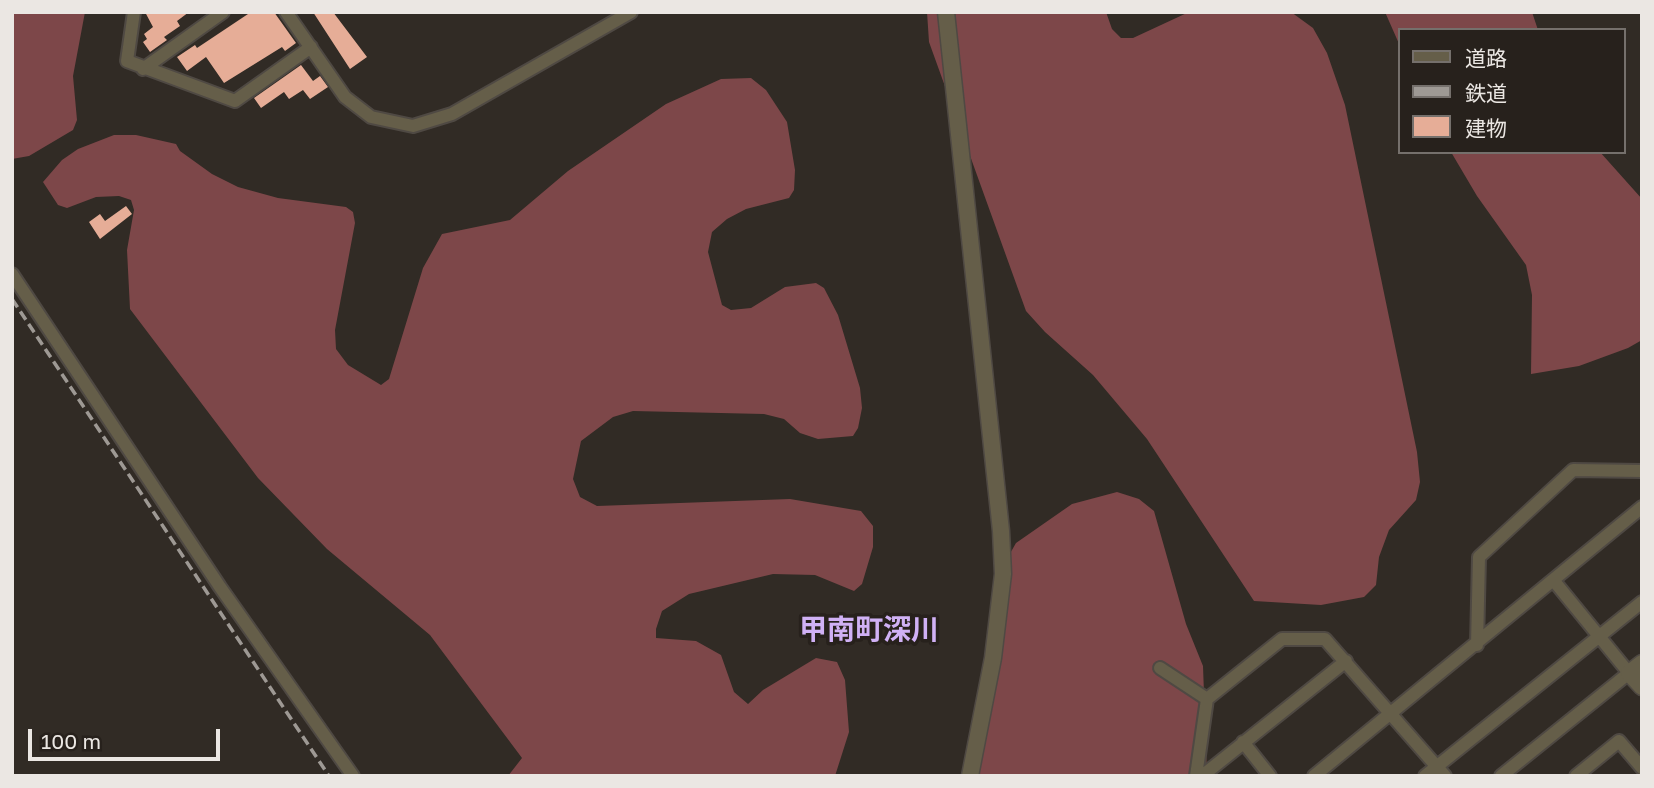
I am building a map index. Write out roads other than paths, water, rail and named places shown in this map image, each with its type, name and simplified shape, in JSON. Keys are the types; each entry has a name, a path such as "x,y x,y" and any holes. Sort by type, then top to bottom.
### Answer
{"street":[{"path":"134,12 127,61 235,100 311,47"},
{"path":"143,69 223,12"},
{"path":"286,12 345,97 357,108 384,121 413,126 452,114 631,12"},
{"path":"946,12 1002,542 1003,574 993,658 970,776"},
{"path":"12,274 220,587 354,776"},
{"path":"1477,645 1479,557 1573,470 1642,471"},
{"path":"1314,776 1642,508"},
{"path":"1553,581 1601,637 1636,668 1642,687"},
{"path":"1425,776 1441,771 1642,602"},
{"path":"1196,776 1207,699 1282,639 1325,639 1441,771"},
{"path":"1202,776 1346,661"},
{"path":"1160,668 1207,699"},
{"path":"1501,776 1636,668"},
{"path":"1576,776 1619,741 1642,768"},
{"path":"1244,742 1270,776"}],"railway":[{"path":"12,299 329,776"}],"district":[{"name":"甲南町深川","path":"869,630"}]}
